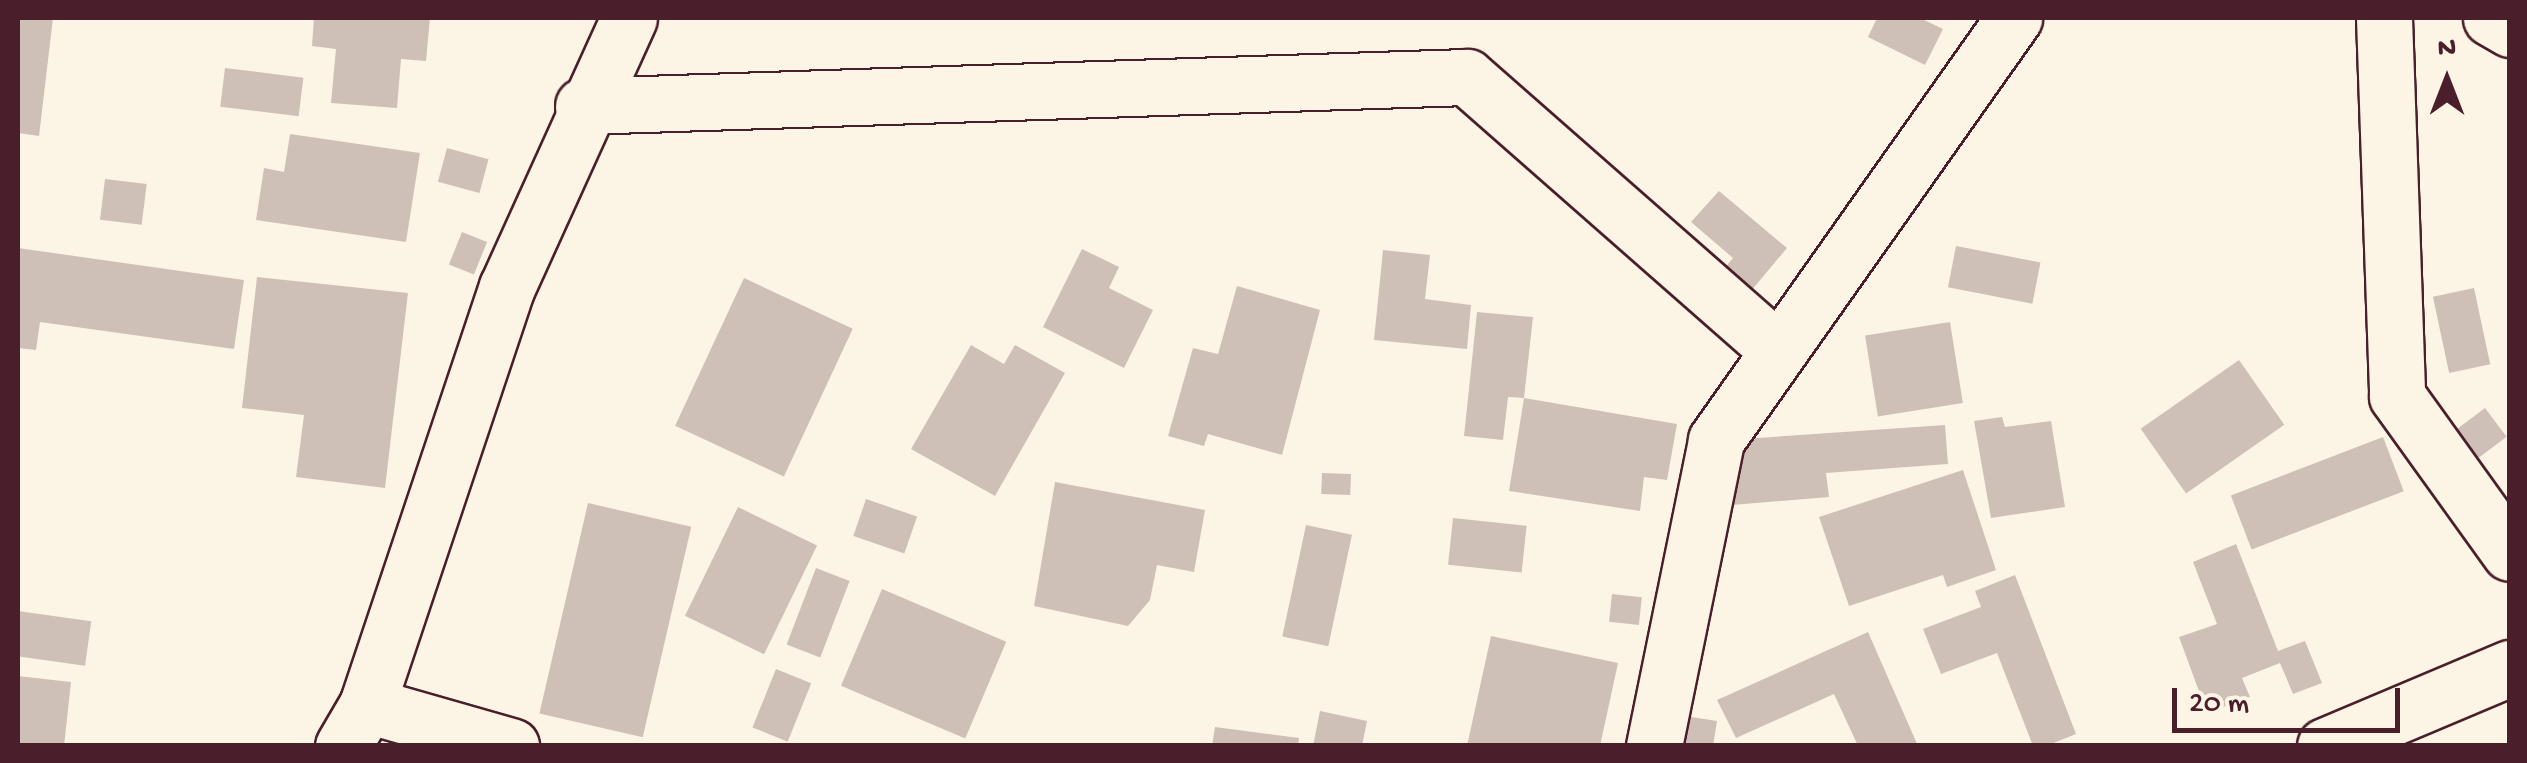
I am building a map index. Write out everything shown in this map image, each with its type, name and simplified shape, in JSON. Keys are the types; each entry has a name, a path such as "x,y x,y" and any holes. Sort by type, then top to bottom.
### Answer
{"street":[{"path":"511,746 355,725 507,287 584,106 629,18"},
{"path":"1654,746 1716,440 2014,18"},
{"path":"2384,18 2397,396 2510,553"},
{"path":"2491,18 2510,30"},
{"path":"584,106 1466,76 1777,349"},
{"path":"2326,746 2510,668"}],"building":[{"path":"18,18 53,18 39,136 18,133"},
{"path":"314,18 430,18 426,61 401,59 397,108 331,103 336,49 312,46"},
{"path":"1877,18 1920,18 1943,29 1925,65 1868,37"},
{"path":"225,68 303,78 299,116 220,107"},
{"path":"290,134 420,153 406,242 256,220 264,168 284,172"},
{"path":"447,148 489,159 479,193 438,182"},
{"path":"105,179 147,184 142,225 100,220"},
{"path":"1719,191 1787,248 1751,291 1724,269 1733,258 1691,222"},
{"path":"462,232 487,242 474,275 449,264"},
{"path":"1956,246 2040,262 2032,304 1948,287"},
{"path":"18,248 244,280 234,349 40,322 36,350 18,348"},
{"path":"1082,249 1119,267 1109,288 1153,310 1124,368 1043,327"},
{"path":"1383,250 1430,255 1425,299 1471,305 1467,349 1374,340"},
{"path":"257,277 408,293 385,488 296,477 304,415 242,408"},
{"path":"744,278 853,329 784,476 675,426"},
{"path":"1237,286 1320,310 1282,455 1208,434 1204,446 1168,436 1193,348 1218,354"},
{"path":"2474,288 2490,364 2449,373 2433,297"},
{"path":"1477,312 1533,317 1524,398 1508,397 1503,440 1464,436"},
{"path":"1950,322 1963,403 1878,416 1865,335"},
{"path":"971,345 1004,364 1015,345 1065,373 995,496 911,449"},
{"path":"2239,360 2284,425 2186,494 2141,429"},
{"path":"1524,398 1677,424 1667,480 1644,477 1640,511 1509,491"},
{"path":"2485,408 2507,437 2467,467 2445,438"},
{"path":"2002,417 2005,427 2051,421 2065,507 1991,518 1974,421"},
{"path":"1945,425 1948,464 1826,473 1829,497 1732,505 1728,440"},
{"path":"2383,437 2404,491 2252,550 2231,495"},
{"path":"1963,470 1996,570 1947,587 1943,575 1849,606 1819,517"},
{"path":"1322,473 1351,474 1350,495 1321,494"},
{"path":"1055,482 1205,510 1194,572 1157,565 1150,600 1128,626 1034,606"},
{"path":"866,499 917,517 904,553 853,536"},
{"path":"588,503 691,527 643,737 539,713"},
{"path":"738,507 817,546 764,654 685,616"},
{"path":"1453,518 1527,526 1522,572 1448,565"},
{"path":"1306,525 1352,535 1328,646 1282,637"},
{"path":"2236,544 2278,651 2305,641 2322,683 2293,694 2280,663 2242,678 2250,697 2207,713 2179,637 2217,624 2193,562"},
{"path":"816,568 850,581 820,657 787,645"},
{"path":"2015,575 2076,734 2046,746 2033,746 1997,653 1941,674 1923,629 1981,607 1975,591"},
{"path":"882,589 1006,642 965,738 841,686"},
{"path":"1612,594 1642,597 1639,625 1609,622"},
{"path":"18,611 91,621 85,666 18,656"},
{"path":"1868,632 1918,746 1858,746 1834,694 1736,738 1717,700"},
{"path":"1491,636 1618,663 1600,746 1467,746"},
{"path":"776,669 811,683 788,742 752,727"},
{"path":"18,676 71,682 64,746 18,746"},
{"path":"1320,711 1367,721 1362,746 1313,746"},
{"path":"1679,715 1717,721 1713,746 1673,746"},
{"path":"1215,727 1299,738 1298,746 1212,746"}]}
